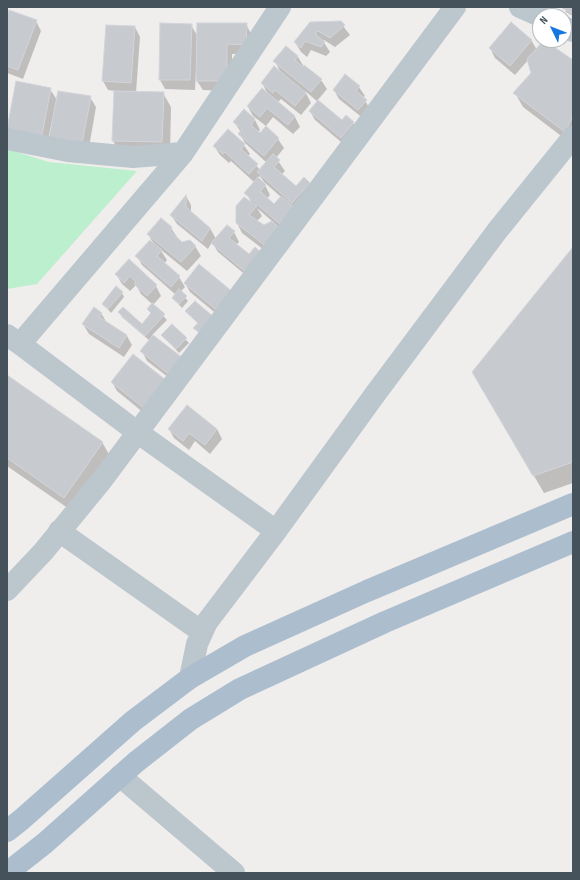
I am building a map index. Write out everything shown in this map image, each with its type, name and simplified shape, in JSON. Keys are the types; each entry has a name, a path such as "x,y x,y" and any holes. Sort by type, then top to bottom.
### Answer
{"main road":[{"path":"7,831 133,721 190,678 245,646 367,591 573,504"},
{"path":"7,873 45,843 120,776 191,719 240,689 385,622 573,542"}],"street":[{"path":"276,531 137,432 14,340 183,153 280,7"},
{"path":"7,590 102,480 455,7"},
{"path":"520,7 532,12"},
{"path":"190,678 197,644 207,622 276,531 380,387 497,231 573,137"},
{"path":"7,139 68,151 133,157 183,153"},
{"path":"59,531 202,632"},
{"path":"120,776 234,873"}],"green space":[{"path":"7,149 49,162 137,171 37,284 7,289"}],"building":[{"path":"573,7 573,14 572,8 562,8"},
{"path":"9,10 37,20 18,70 7,66 7,14"},
{"path":"341,21 345,25 330,38 318,31 315,34 325,42 321,47 305,41 301,48 294,42 310,22"},
{"path":"511,22 532,40 510,66 489,48"},
{"path":"160,23 192,24 190,80 159,80"},
{"path":"197,23 247,23 246,45 227,44 227,81 196,81"},
{"path":"106,25 135,26 131,83 102,81"},
{"path":"286,46 298,56 295,60 322,79 311,92 273,61"},
{"path":"537,48 556,48 573,60 573,116 565,132 513,93 531,73 527,59"},
{"path":"274,66 306,93 295,106 275,90 273,93 261,83"},
{"path":"345,74 360,86 356,91 367,100 358,110 333,90"},
{"path":"16,81 51,88 42,135 7,129"},
{"path":"262,88 295,116 288,125 267,108 260,117 247,106"},
{"path":"58,91 91,96 82,144 49,138"},
{"path":"114,91 164,92 162,142 112,141"},
{"path":"318,100 342,120 346,115 354,122 341,138 309,111"},
{"path":"244,109 255,119 251,125 260,133 266,126 279,138 264,156 238,134 242,129 233,122"},
{"path":"228,129 245,144 241,149 258,164 249,174 225,152 223,154 213,146"},
{"path":"273,154 280,160 274,167 296,186 304,177 310,183 292,203 257,172"},
{"path":"258,177 266,185 260,191 274,204 281,196 295,208 280,224 244,193"},
{"path":"186,195 186,207 210,228 202,241 170,215"},
{"path":"244,197 257,206 249,215 264,225 272,221 280,229 267,247 236,223 236,206"},
{"path":"161,218 172,227 170,231 182,242 190,240 196,246 181,262 147,234"},
{"path":"227,225 235,231 229,238 249,254 255,247 264,255 248,274 211,243"},
{"path":"150,240 162,250 157,256 180,276 171,287 135,256"},
{"path":"573,247 573,462 533,476 472,372"},
{"path":"129,259 157,285 147,296 134,284 136,282 130,276 124,283 115,274"},
{"path":"199,264 234,293 219,312 184,283"},
{"path":"116,286 123,292 108,309 102,304"},
{"path":"179,289 187,296 179,304 172,298"},
{"path":"195,301 215,318 201,334 193,328 198,323 185,311"},
{"path":"152,303 165,314 145,336 118,312 123,307 142,324 151,313 147,309"},
{"path":"94,307 102,313 99,317 127,335 119,348 82,324"},
{"path":"172,324 187,338 176,349 161,335"},
{"path":"153,335 184,359 171,376 140,351"},
{"path":"133,354 167,381 145,409 111,382"},
{"path":"7,375 103,442 64,498 7,458"},
{"path":"187,405 217,429 205,445 189,433 183,441 168,429"}]}
